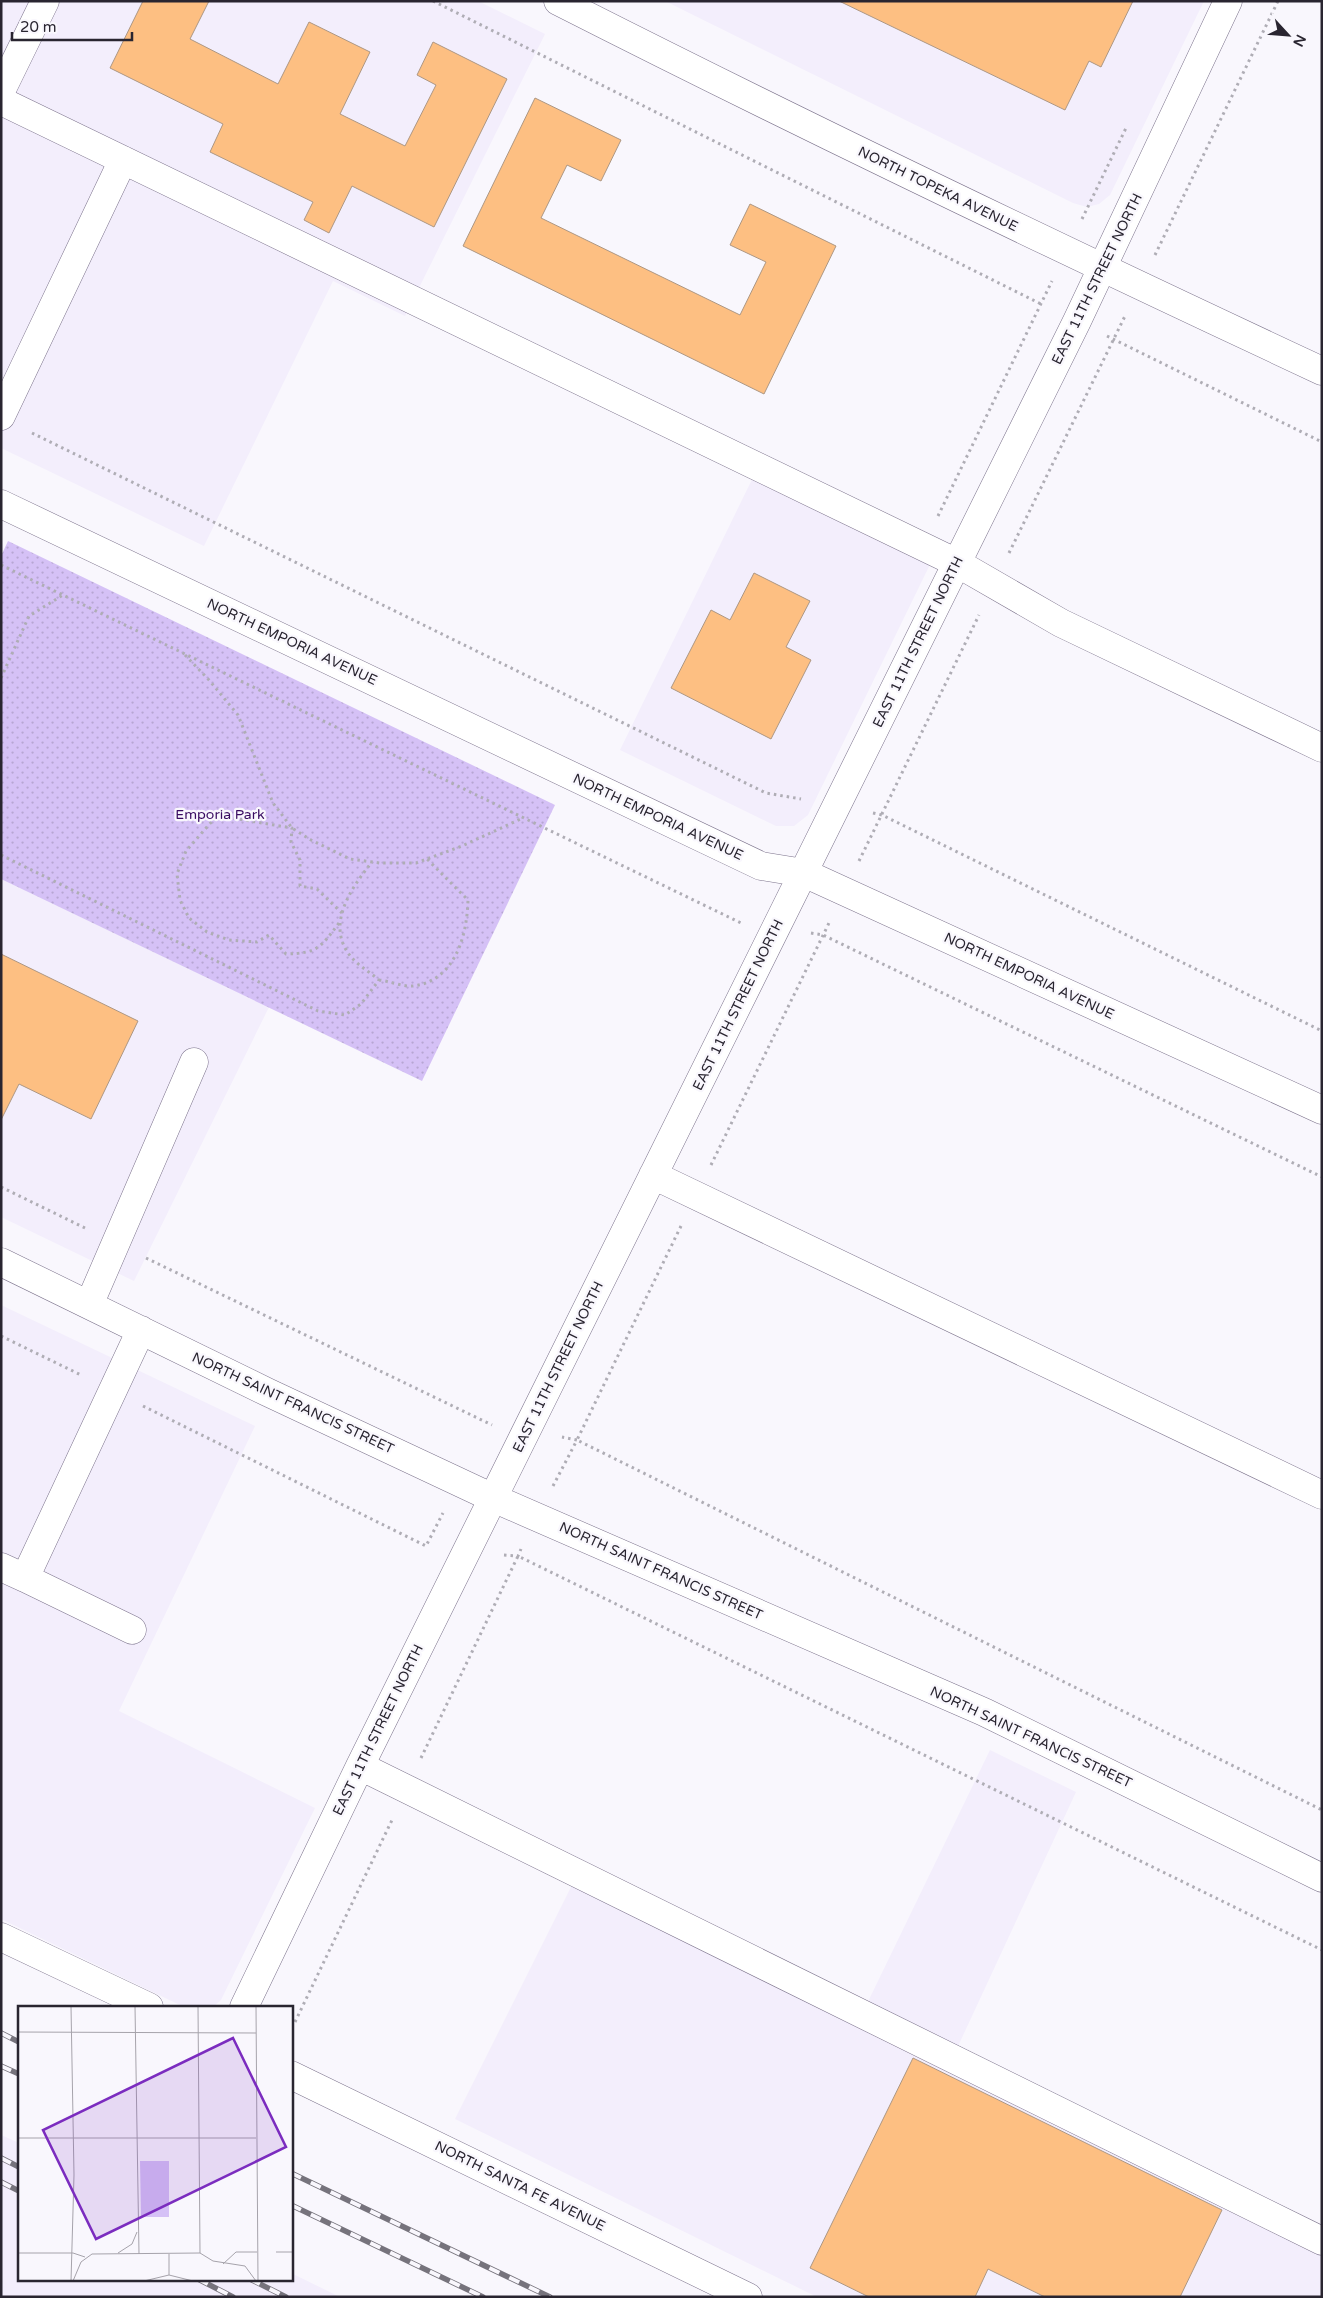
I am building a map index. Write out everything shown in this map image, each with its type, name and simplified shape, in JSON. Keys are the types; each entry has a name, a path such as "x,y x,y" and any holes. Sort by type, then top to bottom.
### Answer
{"street":[{"path":"1,91 45,1"},
{"name":"NORTH TOPEKA AVENUE","path":"558,1 738,93 1322,371"},
{"name":"EAST 11TH STREET NORTH","path":"244,2006 360,1766 1103,268 1228,1"},
{"path":"1,101 957,563 1061,623 1322,748"},
{"path":"1,416 123,160"},
{"name":"NORTH EMPORIA AVENUE","path":"1,504 761,866 804,872 1322,1110"},
{"path":"89,1305 194,1062"},
{"path":"653,1175 1322,1495"},
{"name":"NORTH SAINT FRANCIS STREET","path":"1,1262 493,1498 984,1712 1322,1878"},
{"path":"132,1630 13,1572 141,1330"},
{"path":"360,1766 1322,2241"},
{"path":"1,1937 147,2006"},
{"name":"NORTH SANTA FE AVENUE","path":"292,2075 748,2297"}],"path":[{"path":"433,1 1322,442"},
{"path":"295,2022 518,1556 577,1440 1278,1"},
{"path":"923,547 1127,127"},
{"path":"27,431 766,793 801,799 806,790"},
{"path":"1,565 740,923 823,935 1322,1178"},
{"path":"1,678 29,616 63,595"},
{"path":"184,654 238,715 273,803 292,828 311,840 350,859 372,862 416,863 462,846 523,818"},
{"path":"292,828 232,818 214,819 186,851 177,874 180,900 189,918 207,932 229,940 257,942 269,935 286,954 314,951 340,922"},
{"path":"292,828 291,842 300,860 300,886 317,889 342,914"},
{"path":"1,855 318,1011 345,1015 361,1004 379,980"},
{"path":"372,862 359,878 344,903 339,930 345,948 356,963 379,980 412,986 431,980 448,967 457,955 467,918 468,900 427,859"},
{"path":"1,1187 489,1425 577,1440 1322,1810"},
{"path":"426,1546 518,1556 1322,1950"}],"shaded area":[{"path":"1,1 478,1 545,34 405,316 333,281 204,546 1,448"},
{"path":"665,1 1204,1 1110,195 1099,204 1087,207 1073,203"},
{"path":"761,461 938,548 808,815 794,826 776,826 620,750"},
{"path":"1,879 269,1007 134,1281 1,1217"},
{"path":"1,1305 255,1426 119,1711 315,1808 221,2000 214,2006 182,2006 1,1919"},
{"path":"990,1750 1076,1792 953,2057 1322,2230 1322,2297 817,2297 455,2119 574,1881 862,2014"},
{"path":"1,2135 18,2143 18,2280 292,2280 292,2273 340,2297 1,2297"}],"green space":[{"name":"Emporia Park","path":"8,541 555,805 422,1081 1,879 1,556"}],"building":[{"path":"143,1 209,1 190,39 278,84 309,22 370,52 340,114 405,146 436,85 417,75 433,42 507,79 434,227 352,186 329,233 304,220 313,202 210,152 223,124 110,68"},
{"path":"839,1 1133,1 1101,67 1089,61 1065,110"},
{"path":"535,98 621,140 601,181 567,165 541,218 740,315 766,262 730,245 750,204 836,246 764,394 463,246"},
{"path":"754,573 810,601 786,647 811,660 771,739 671,688 711,610 730,620"},
{"path":"1,954 138,1021 91,1119 19,1084 1,1120"},
{"path":"913,2058 1222,2210 1180,2297 1045,2297 988,2269 975,2297 869,2297 810,2268"}],"railway":[{"path":"1,2033 18,2042"},
{"path":"1,2066 18,2074"},
{"path":"1,2158 18,2166"},
{"path":"292,2173 550,2297"},
{"path":"1,2182 18,2190"},
{"path":"292,2205 483,2297"},
{"path":"200,2280 233,2297"},
{"path":"252,2280 286,2297"}]}
